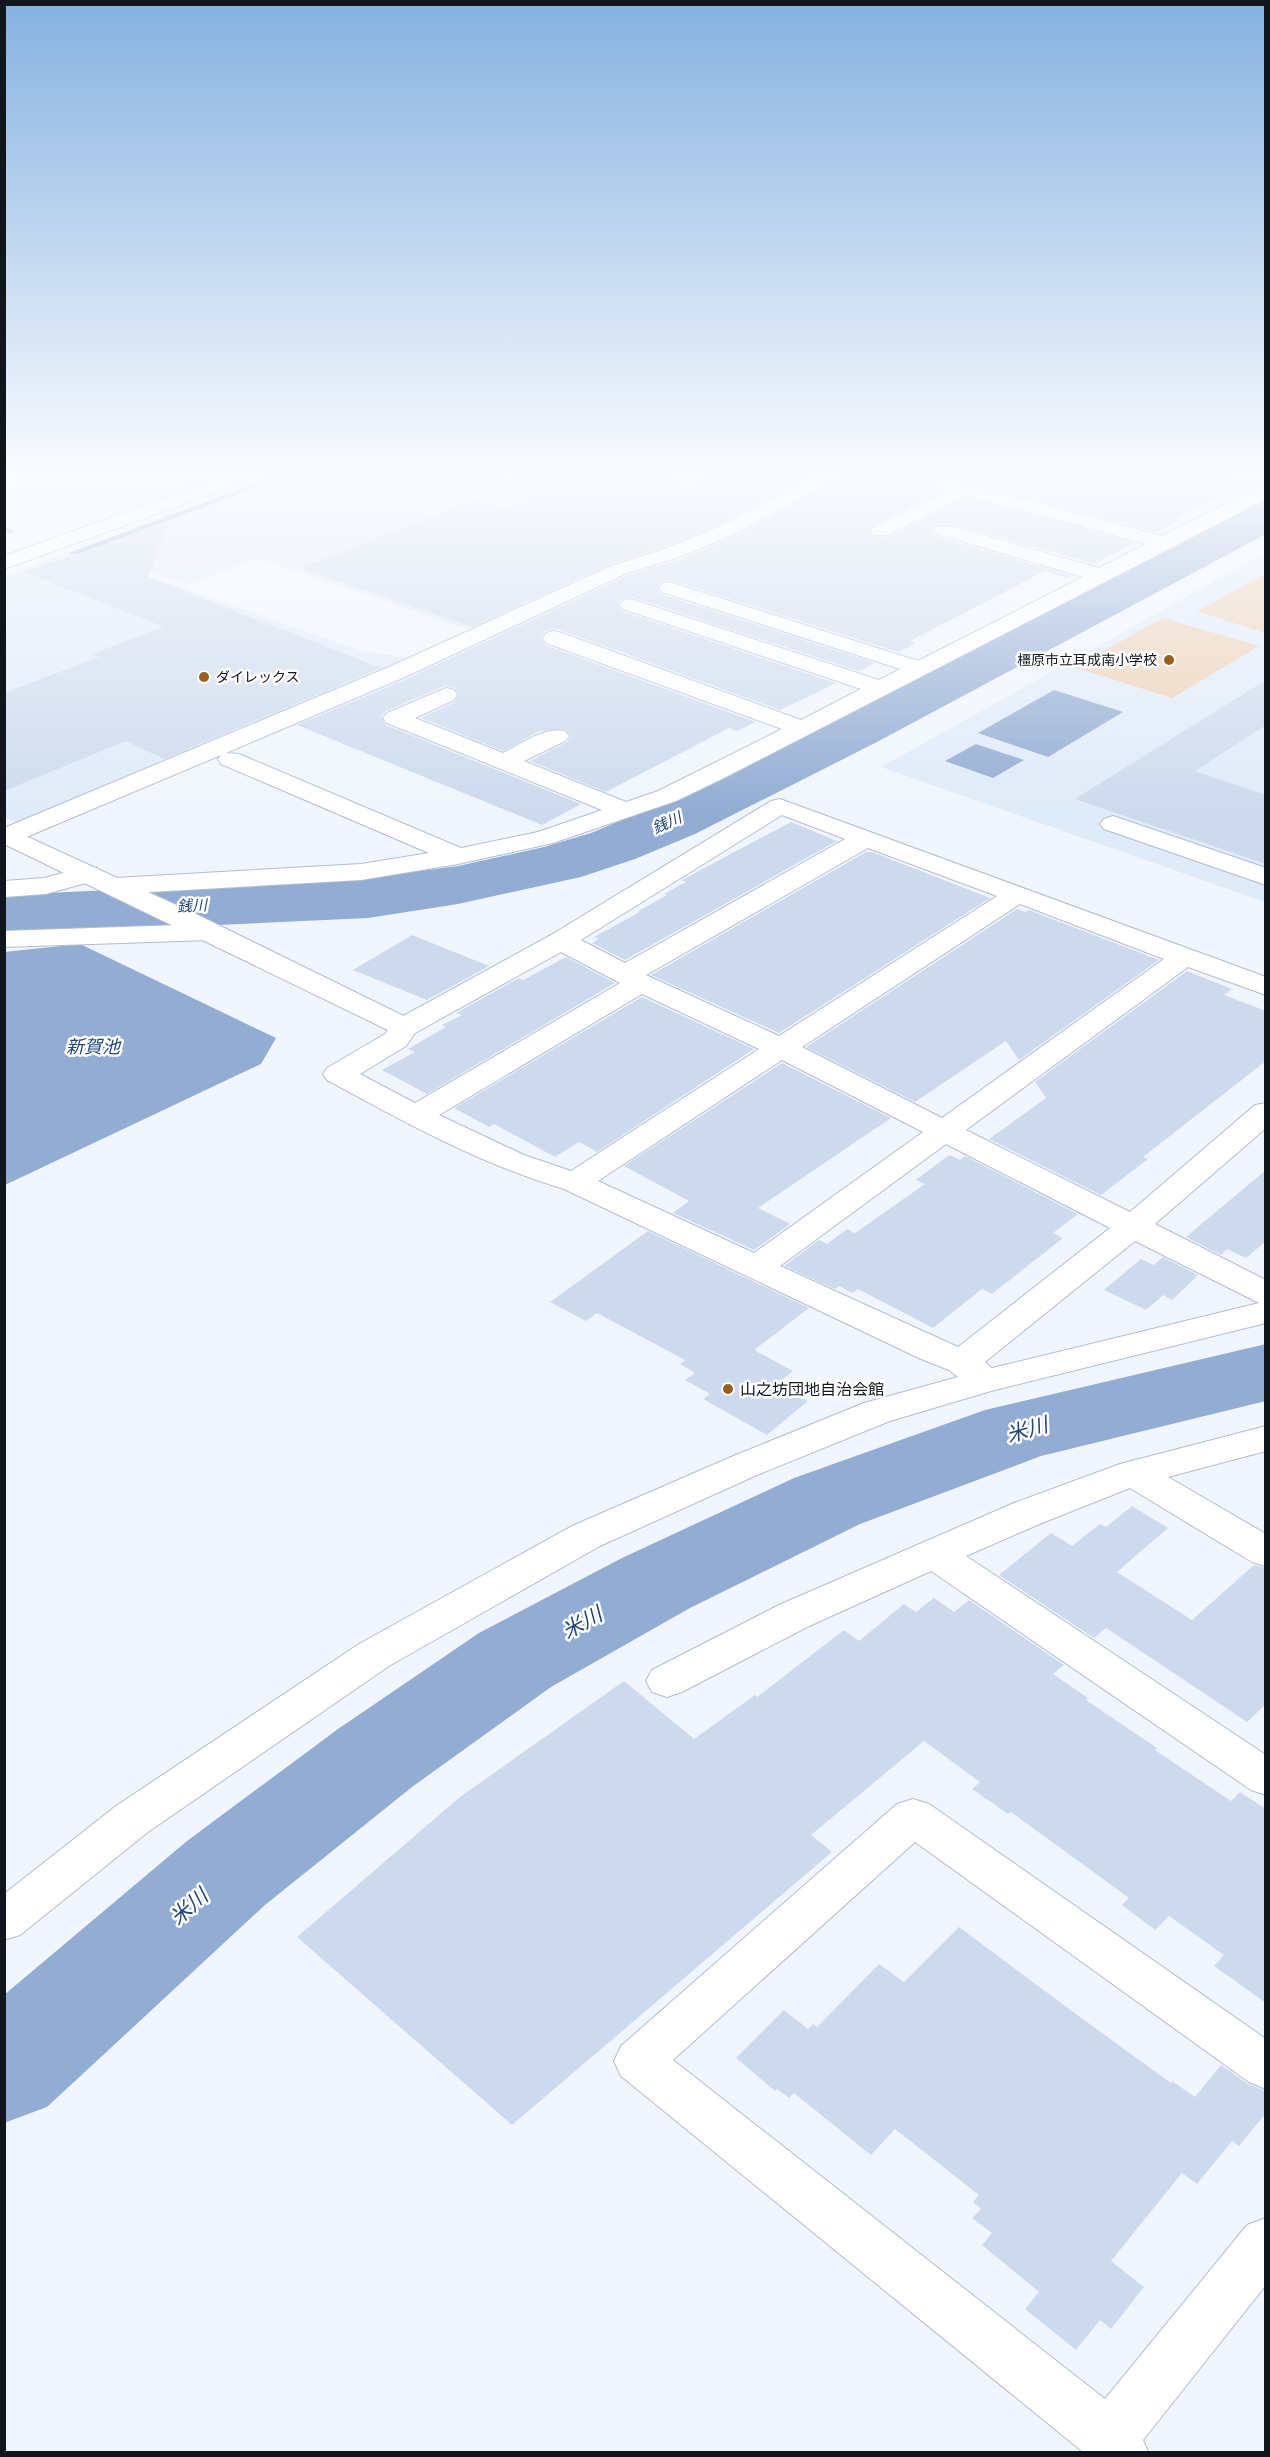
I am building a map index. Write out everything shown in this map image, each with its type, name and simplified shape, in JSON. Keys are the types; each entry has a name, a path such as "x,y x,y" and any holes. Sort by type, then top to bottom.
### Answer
{"street":[{"path":"6,835 397,672 588,584"},
{"path":"121,888 362,872 458,856 544,838 667,796 1083,584"},
{"path":"669,588 918,669"},
{"path":"630,605 880,688"},
{"path":"554,638 801,728"},
{"path":"446,695 395,718 627,811"},
{"path":"504,762 557,736"},
{"path":"230,759 458,856"},
{"path":"974,1371 575,1182 542,1173 490,1152 338,1074 396,1040 404,1027 561,941 780,806 1266,987"},
{"path":"1113,824 1266,877"},
{"path":"6,835 121,888 404,1027"},
{"path":"417,1115 634,978 866,838"},
{"path":"4,889 46,886 88,874"},
{"path":"575,1182 779,1047 1016,895"},
{"path":"4,939 199,926"},
{"path":"561,941 779,1047 1266,1294"},
{"path":"757,1267 1184,957"},
{"path":"974,1371 1132,1227 1266,1112"},
{"path":"4,1921 132,1819 374,1655 586,1536 744,1466 974,1371 1266,1312"},
{"path":"668,1682 793,1616 1028,1513 1133,1473 1266,1438"},
{"path":"1133,1473 1266,1552"},
{"path":"934,1554 1266,1778"},
{"path":"1266,2067 913,1817 638,2061 1114,2445 1266,2243"}],"shaded area":[{"path":"5,584 169,584 362,651 417,659 24,827 5,817"},
{"path":"333,584 578,584 469,630"},
{"name":"橿原市立耳成南小学校","path":"1210,584 1265,584 1265,902 881,767"},
{"path":"1247,584 1265,584 1265,633 1197,611"},
{"path":"1163,618 1259,646 1172,698 1074,667"}],"water":[{"path":"1054,690 1123,712 1048,757 978,733"},
{"path":"976,744 1024,760 993,778 945,761"},
{"name":"新賀池","path":"80,944 276,1038 261,1064 5,1185 4,952"}],"building":[{"name":"ダイレックス","path":"54,584 165,584 381,668 164,759 126,741 4,791 4,693 99,657 92,654 164,627"},
{"path":"346,584 567,584 472,627"},
{"path":"610,584 660,584 657,587 661,594 875,663 859,671 631,597 617,603 622,611 836,683 780,710 563,631 555,629 545,631 541,637 545,645 756,722 737,731 729,728 606,792 530,761 567,742 571,736 565,729 540,731 503,751 421,718 455,702 459,694 455,688 445,686 386,711 381,717 386,725 581,804 542,825 297,725 406,679"},
{"path":"682,584 1021,584 910,641 916,643 898,652"},
{"path":"1266,680 1266,725 1195,771 1266,795 1266,864 1075,799"},
{"path":"791,822 837,841 625,960 592,943 599,939 594,937 640,912 638,911 686,882 682,880"},
{"path":"866,852 872,852 990,898 779,1033 651,975"},
{"path":"1017,909 1026,912 1029,910 1159,960 1019,1060 1006,1041 915,1102 806,1047"},
{"path":"412,935 489,966 427,1000 353,970"},
{"path":"566,957 615,983 427,1094 382,1070 415,1052 408,1049 446,1027 442,1025 462,1015 456,1013 519,978 523,980"},
{"path":"1187,971 1232,989 1224,995 1266,1011 1266,1061 1143,1157 1148,1159 1101,1195 989,1139 1046,1098 1035,1082"},
{"path":"642,997 754,1049 597,1152 579,1142 555,1157 494,1124 489,1127 454,1108"},
{"path":"782,1063 891,1118 758,1208 790,1224 754,1250 673,1213 689,1201 624,1166"},
{"path":"949,1155 960,1160 965,1156 1078,1214 1053,1233 1063,1238 992,1294 982,1289 933,1328 858,1289 852,1293 839,1286 835,1289 784,1266 819,1240 827,1244 847,1229 855,1233 925,1184 916,1180"},
{"path":"1266,1170 1266,1241 1246,1258 1227,1249 1221,1255 1186,1237"},
{"path":"648,1231 809,1308 754,1350 793,1371 782,1380 806,1392 800,1397 808,1401 767,1435 703,1399 710,1394 685,1380 695,1373 680,1364 685,1360 597,1313 586,1321 550,1302"},
{"path":"1163,1257 1198,1275 1172,1300 1163,1295 1146,1310 1104,1290 1141,1259 1154,1265"},
{"path":"1132,1506 1168,1528 1117,1572 1192,1620 1254,1565 1266,1568 1266,1704 1247,1722 1106,1628 1094,1638 999,1575 1051,1533 1072,1546 1100,1524 1106,1527"},
{"path":"934,1598 954,1612 969,1600 1064,1665 1053,1674 1088,1698 1086,1700 1157,1748 1155,1750 1231,1801 1240,1792 1266,1809 1266,2003 1214,1966 1224,1955 1169,1916 1155,1930 1122,1905 1129,1898 1011,1812 1008,1814 972,1789 980,1782 924,1741 811,1835 832,1852 512,2125 297,1937 460,1797 624,1681 694,1739 755,1695 757,1697 844,1630 859,1641 904,1604 916,1612"},
{"path":"959,1927 1171,2083 1172,2081 1195,2097 1221,2065 1248,2084 1266,2091 1266,2113 1239,2146 1232,2141 1197,2184 1182,2173 1111,2261 1144,2287 1111,2329 1100,2320 1076,2350 1025,2309 1039,2292 982,2245 992,2233 972,2218 981,2209 973,2202 979,2195 895,2129 871,2155 794,2093 789,2098 777,2089 775,2091 736,2058 784,2010 808,2029 813,2024 817,2027 879,1964 904,1982"}],"waterway":[{"name":"銭川","path":"4,915 368,898 458,885 558,863 613,846 673,821 857,730 1135,584"},
{"path":"172,898 193,906"},
{"name":"米川","path":"4,2069 226,1873 375,1758 515,1660 656,1583 827,1501 1017,1431 1266,1372"}],"place":[{"name":"橿原市立耳成南小学校","path":"1169,660"},
{"name":"ダイレックス","path":"204,677"},
{"name":"山之坊団地自治会館","path":"728,1389"}]}
